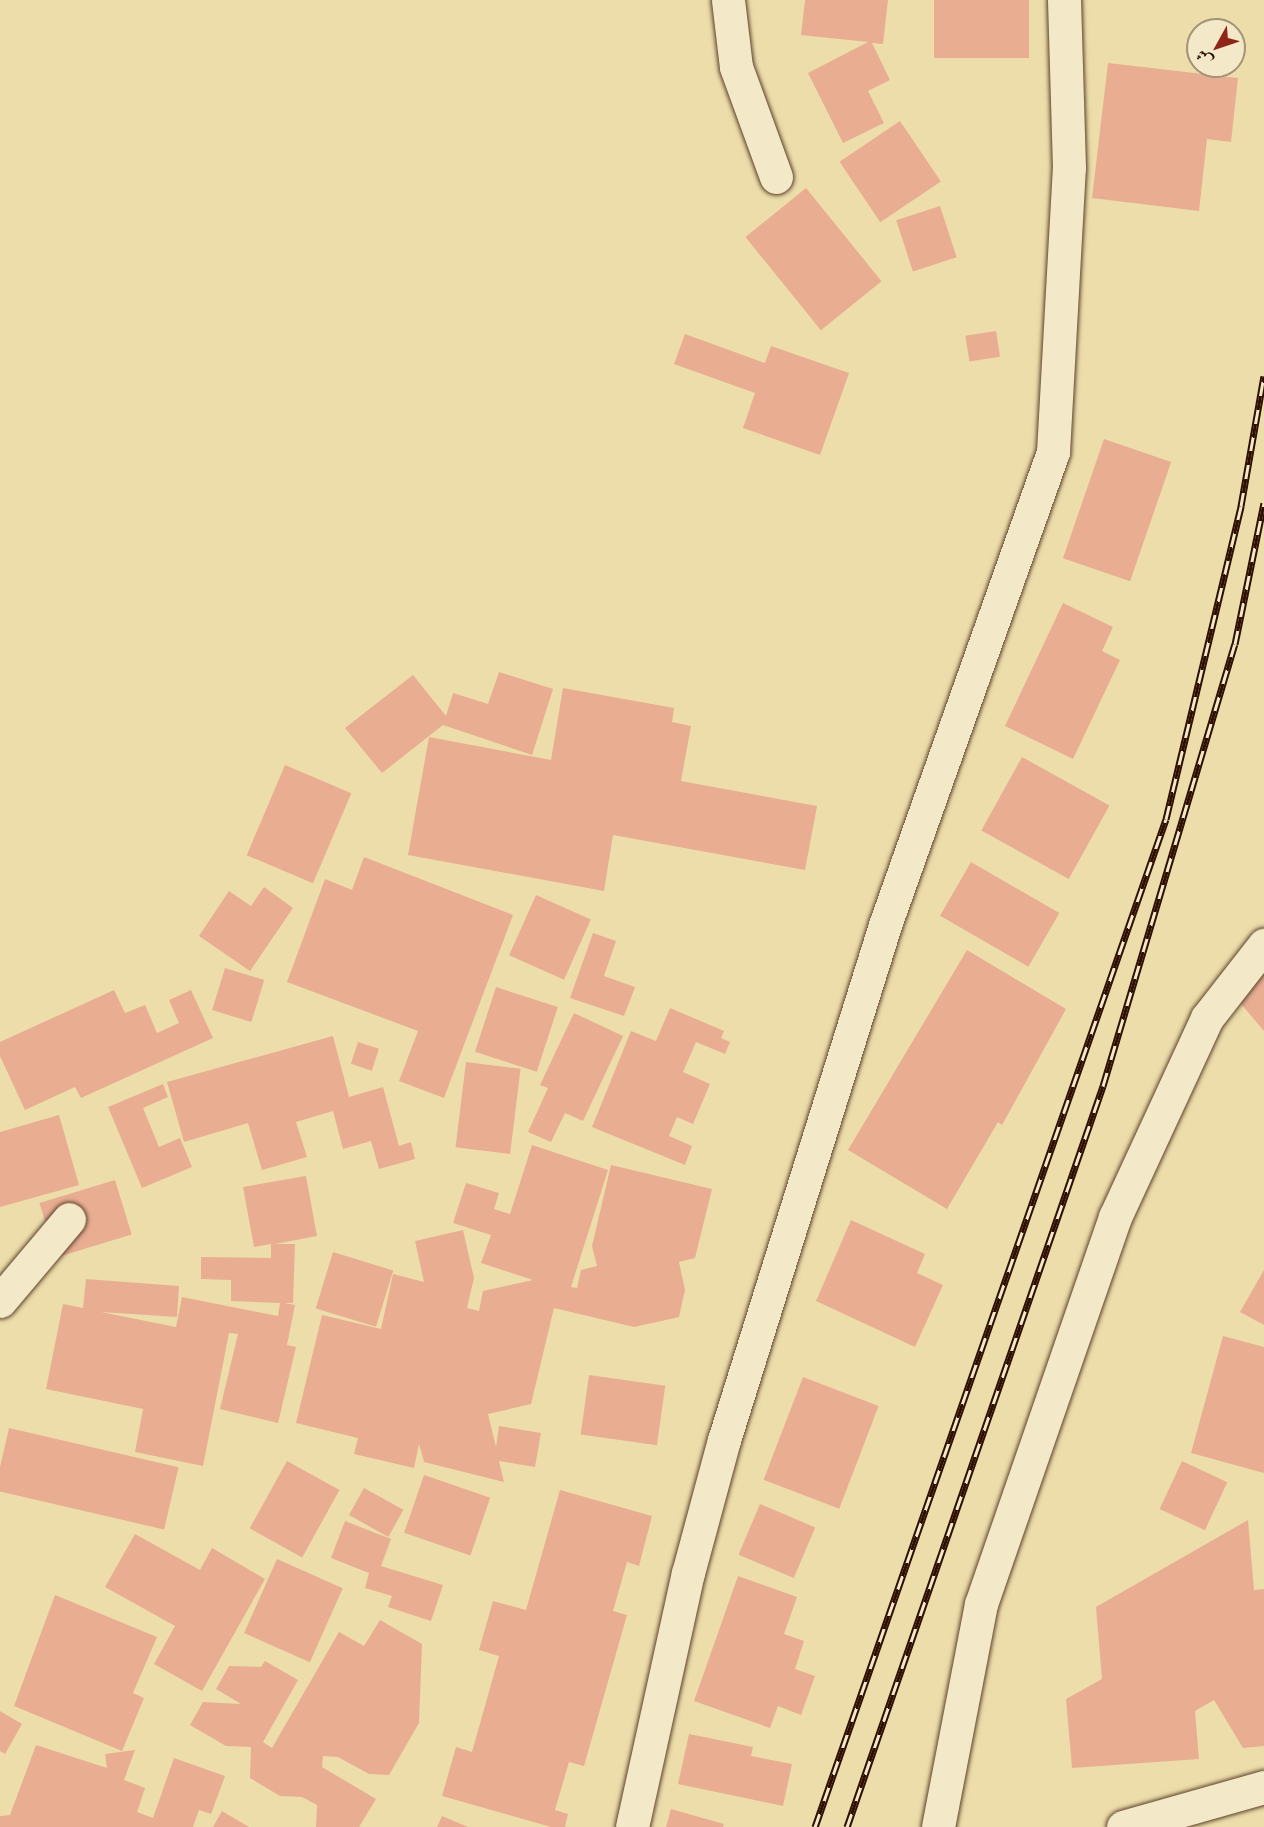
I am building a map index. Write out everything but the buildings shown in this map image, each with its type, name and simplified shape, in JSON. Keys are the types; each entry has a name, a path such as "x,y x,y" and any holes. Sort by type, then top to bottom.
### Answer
{"street":[{"path":"728,0 736,67 776,177"},
{"path":"632,1827 688,1573 724,1440 885,925 1053,452 1069,168 1064,0"},
{"path":"938,1827 981,1604 1115,1216 1207,1018 1264,945"},
{"path":"0,1301 69,1219"},
{"path":"1123,1827 1264,1787"}],"railway":[{"path":"815,1827 1166,819 1241,506 1264,376"},
{"path":"847,1827 1103,1086 1235,644 1264,503"}]}
